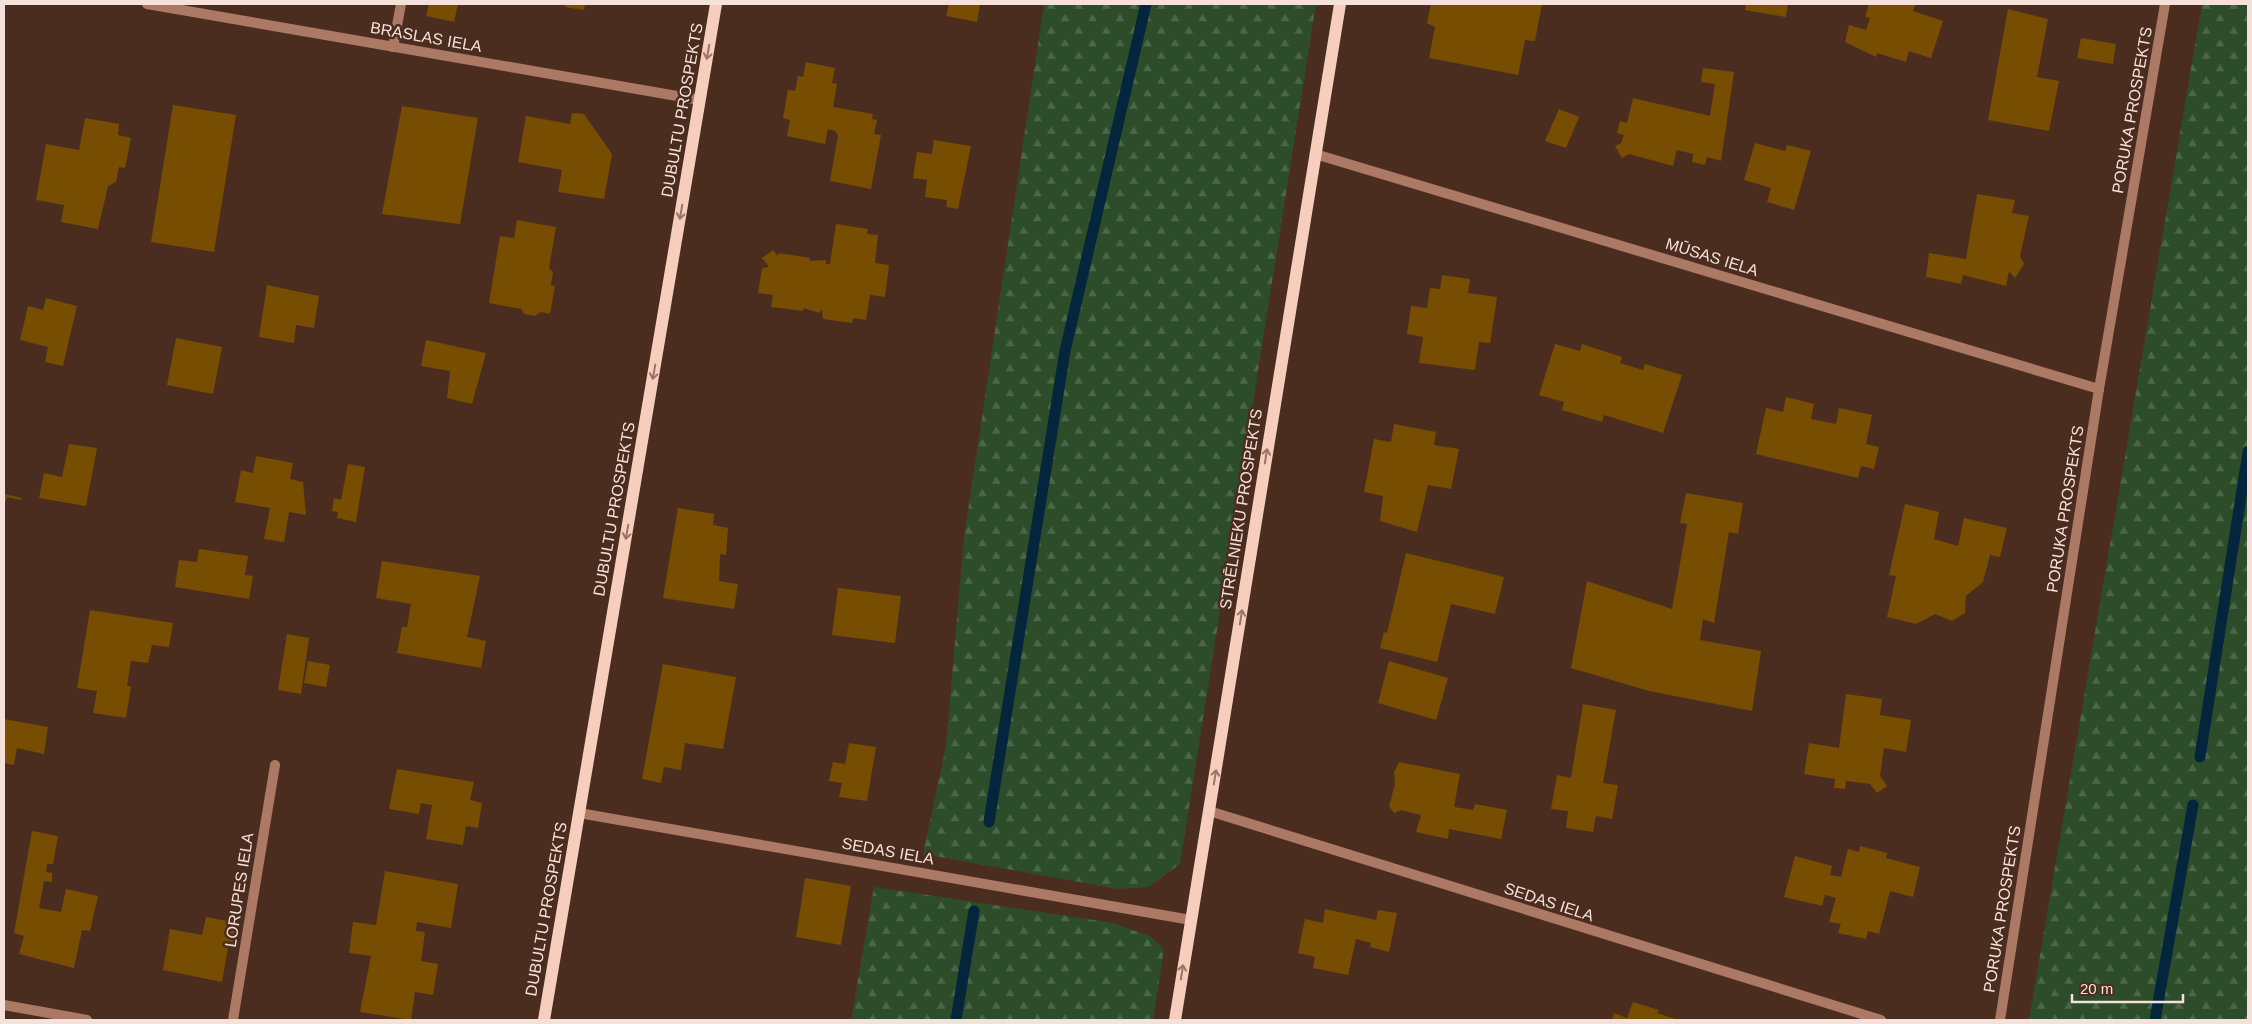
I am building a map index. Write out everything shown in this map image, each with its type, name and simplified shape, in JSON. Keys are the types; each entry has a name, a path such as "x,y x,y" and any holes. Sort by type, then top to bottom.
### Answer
{"main road":[{"name":"DUBULTU PROSPEKTS","path":"544,1020 716,4"},
{"name":"STRĒLNIEKU PROSPEKTS","path":"1175,1020 1340,4"}],"street":[{"name":"BRASLAS IELA","path":"147,4 700,100"},
{"path":"394,47 401,4"},
{"name":"PORUKA PROSPEKTS","path":"2000,1020 2100,389 2165,4"},
{"name":"MŪSAS IELA","path":"1315,154 2100,389"},
{"name":"LORUPES IELA","path":"233,1020 275,765"},
{"name":"SEDAS IELA","path":"1210,810 1881,1020"},
{"name":"SEDAS IELA","path":"579,813 1191,920"},
{"path":"4,1005 87,1020"}],"green space":[{"path":"1044,4 1316,4 1180,864 1148,887 1118,889 923,854 946,746 964,537"},
{"path":"2202,4 2248,4 2248,1020 2029,1020"},
{"path":"874,887 1114,923 1151,937 1164,949 1153,1020 851,1020"}],"building":[{"path":"429,4 458,4 454,22 426,16"},
{"path":"565,4 585,4 584,10 565,7"},
{"path":"949,4 980,4 977,22 946,16"},
{"path":"1431,4 1542,4 1535,41 1525,40 1518,75 1429,58 1435,27 1427,23"},
{"path":"1746,4 1788,4 1786,17 1745,10"},
{"path":"1869,4 1916,4 1913,11 1943,21 1931,58 1909,51 1906,62 1877,53 1876,57 1845,42 1849,25 1866,30 1870,18 1865,17"},
{"path":"2008,9 2048,19 2037,77 2059,81 2049,131 1988,120"},
{"path":"2081,38 2116,44 2113,64 2077,58"},
{"path":"806,62 835,68 832,83 837,84 833,107 873,114 872,119 877,120 874,134 881,135 871,189 830,181 838,135 835,131 828,129 825,144 787,136 790,120 783,118 788,90 795,91 798,76 803,77"},
{"path":"1703,68 1734,72 1721,161 1707,157 1705,165 1692,162 1693,154 1677,150 1673,166 1629,154 1622,158 1615,146 1621,143 1624,135 1617,133 1620,121 1627,123 1633,98 1710,116 1715,84 1701,82"},
{"path":"173,105 236,115 214,252 151,242"},
{"path":"402,106 478,118 460,224 382,214"},
{"path":"1559,109 1579,117 1566,148 1545,141"},
{"path":"572,113 584,114 612,154 604,199 558,192 562,170 518,162 526,116 570,124"},
{"path":"85,118 119,124 118,135 131,138 125,168 119,167 116,182 108,186 98,229 61,222 64,205 36,200 46,144 79,150"},
{"path":"934,140 971,146 958,209 946,207 947,200 925,197 927,180 913,178 917,152 932,154"},
{"path":"1755,143 1785,151 1787,145 1811,151 1794,210 1767,202 1771,188 1744,180"},
{"path":"1977,194 2015,200 2012,213 2029,216 2020,256 2024,264 2015,278 2009,271 2006,286 1963,275 1961,284 1926,277 1929,253 1966,259"},
{"path":"517,220 556,227 549,268 553,272 551,285 555,286 550,314 541,312 535,316 524,314 521,309 489,303 500,236 514,238"},
{"path":"836,224 868,229 867,234 878,235 875,263 889,265 885,297 870,295 866,320 853,318 852,323 823,319 822,310 819,313 804,308 803,311 771,307 773,295 758,293 762,268 769,267 762,258 773,250 778,256 779,253 810,258 810,261 826,260 826,264 830,264"},
{"path":"1442,275 1470,279 1468,293 1497,297 1490,343 1479,342 1475,370 1419,363 1423,337 1407,334 1411,306 1427,308 1430,288 1440,289"},
{"path":"267,285 319,296 314,328 296,325 294,343 259,337"},
{"path":"46,298 77,306 63,366 45,362 48,347 20,340 28,306 43,310"},
{"path":"176,338 222,347 213,394 167,385"},
{"path":"426,340 486,353 472,404 447,398 450,371 421,366"},
{"path":"1555,344 1580,351 1582,344 1622,357 1620,363 1643,370 1645,364 1682,375 1663,433 1604,415 1602,422 1562,410 1564,402 1539,395"},
{"path":"1786,397 1814,404 1811,419 1836,424 1839,408 1872,415 1866,444 1879,447 1874,469 1861,466 1858,478 1756,454 1766,408 1783,412"},
{"path":"1394,424 1436,432 1434,445 1459,449 1451,489 1428,485 1417,532 1380,521 1383,496 1364,492 1374,439 1391,442"},
{"path":"69,444 97,448 86,506 39,498 44,473 62,477"},
{"path":"256,456 293,463 290,479 303,482 306,515 289,512 284,542 264,539 270,508 235,502 241,470 253,473"},
{"path":"348,464 365,467 356,522 337,518 338,512 332,511 334,498 341,500"},
{"path":"1686,493 1743,503 1738,534 1729,532 1714,623 1703,619 1700,640 1761,651 1752,711 1649,691 1571,668 1587,581 1672,609 1687,524 1680,523"},
{"path":"4,494 22,498 21,500 7,497 4,506"},
{"path":"1905,504 1939,512 1934,539 1958,546 1964,518 2007,528 2000,557 1990,555 1983,582 1966,596 1965,613 1952,621 1935,614 1916,624 1887,617 1896,576 1889,575"},
{"path":"678,508 714,514 713,525 728,528 726,555 720,554 719,581 738,584 734,609 663,598"},
{"path":"199,549 248,556 245,575 253,576 249,599 175,587 179,560 197,562"},
{"path":"1406,553 1504,577 1495,614 1451,604 1437,662 1380,648 1384,632 1387,633"},
{"path":"382,561 480,576 467,637 486,641 481,668 397,653 402,627 407,627 411,604 376,598"},
{"path":"838,588 901,596 895,643 832,635"},
{"path":"90,610 173,623 169,647 152,645 148,663 131,661 127,686 131,686 126,718 93,713 97,691 77,688"},
{"path":"287,634 309,638 301,694 278,690"},
{"path":"308,661 330,665 326,687 304,683"},
{"path":"1389,661 1448,678 1436,720 1378,703"},
{"path":"663,664 736,677 723,749 685,743 681,770 664,767 661,783 642,779"},
{"path":"1846,694 1882,699 1880,715 1911,720 1906,752 1884,748 1880,776 1887,786 1877,793 1870,784 1846,781 1845,789 1834,788 1835,779 1804,774 1809,743 1839,748"},
{"path":"1583,704 1616,710 1603,783 1618,785 1612,819 1596,816 1593,832 1566,828 1568,811 1551,809 1557,775 1571,778"},
{"path":"4,719 48,727 44,754 17,748 14,765 4,763"},
{"path":"849,743 876,747 867,801 839,797 842,783 829,781 833,762 845,764"},
{"path":"1399,762 1460,774 1454,807 1473,810 1475,804 1507,810 1501,839 1449,829 1448,839 1416,832 1421,815 1401,810 1394,813 1389,806 1395,784 1394,772"},
{"path":"397,769 474,782 470,800 482,803 478,828 466,826 463,845 426,839 432,805 421,803 419,814 389,809"},
{"path":"32,831 58,836 53,864 47,864 46,872 52,873 52,882 44,881 39,908 61,912 66,889 98,896 90,931 82,930 74,968 19,954 24,936 14,933"},
{"path":"1860,846 1887,853 1886,858 1920,867 1913,897 1890,891 1879,934 1868,931 1866,939 1838,933 1841,924 1829,922 1836,898 1825,895 1822,906 1784,897 1795,856 1832,866 1830,875 1841,877 1848,849 1859,852"},
{"path":"385,871 458,884 451,928 417,922 416,931 425,932 421,961 438,964 433,995 415,992 411,1020 360,1012 371,956 349,953 353,922 376,925"},
{"path":"805,878 851,886 841,945 796,937"},
{"path":"1325,909 1376,920 1378,910 1397,913 1389,952 1370,947 1371,943 1356,939 1348,975 1313,968 1315,957 1298,953 1305,919 1323,923"},
{"path":"206,917 237,923 233,942 229,941 222,982 163,970 170,929 202,935"},
{"path":"1633,1002 1659,1010 1657,1013 1678,1020 1612,1020 1614,1013 1627,1018"}],"waterway":[{"path":"989,822 1065,351 1146,4"},
{"path":"2200,757 2248,452"},
{"path":"2155,1020 2193,805"},
{"path":"956,1020 974,911"}]}
